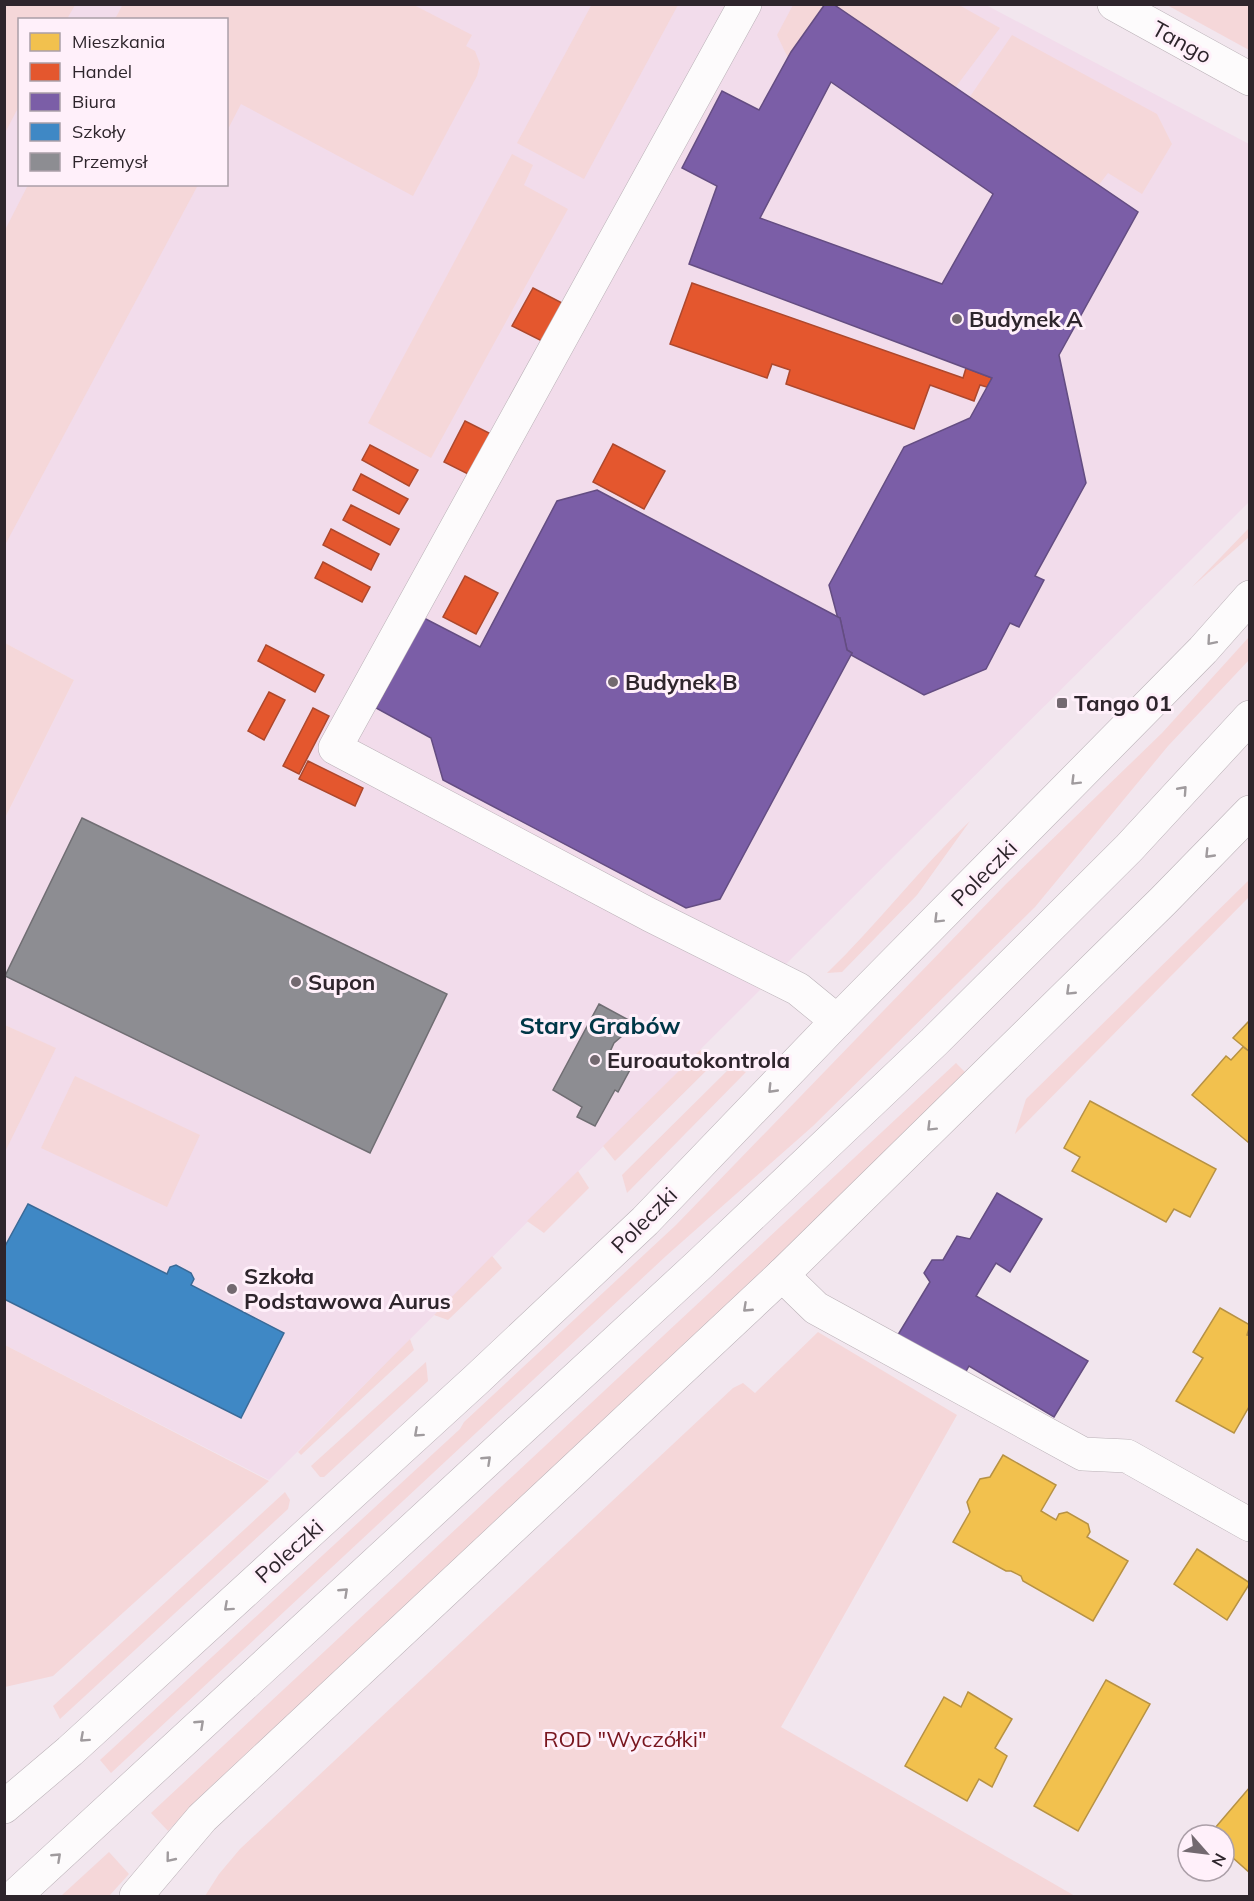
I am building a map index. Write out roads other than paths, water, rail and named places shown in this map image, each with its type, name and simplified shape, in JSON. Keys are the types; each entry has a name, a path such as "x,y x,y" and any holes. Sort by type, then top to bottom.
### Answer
{"main road":[{"path":"745,4 335,748 650,915 798,988 837,1021"},
{"name":"Tango","path":"1114,4 1250,79"},
{"name":"Poleczki","path":"4,1807 79,1743 558,1304 645,1221 837,1021 1195,658 1250,597"},
{"path":"15,1896 701,1263 925,1050 1129,848 1250,717"},
{"path":"136,1896 202,1818 782,1275 1163,901 1250,812"},
{"path":"782,1275 816,1308 1083,1454 1127,1456 1250,1525"}],"place":[{"name":"Budynek A","path":"957,319"},
{"name":"Budynek B","path":"613,682"},
{"name":"Tango 01","path":"1062,703"},
{"name":"Supon","path":"296,982"},
{"name":"Euroautokontrola","path":"595,1060"},
{"name":"Szkoła Podstawowa Aurus","path":"232,1289"}],"district":[{"name":"Stary Grabów","path":"600,1025"}],"park label":[{"name":"ROD \"Wyczółki\"","path":"625,1739"}]}
